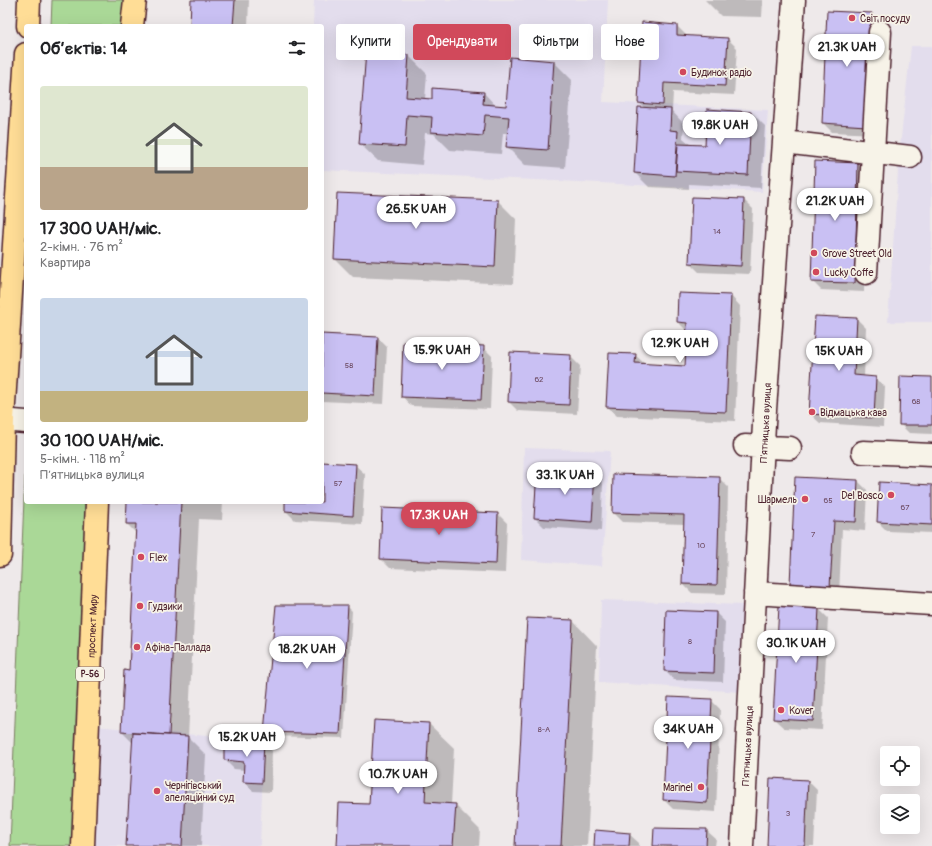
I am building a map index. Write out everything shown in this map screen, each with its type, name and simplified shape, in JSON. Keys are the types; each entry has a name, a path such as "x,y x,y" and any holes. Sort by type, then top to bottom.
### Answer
{"main road":[{"path":"28,24 29,0"},
{"path":"132,24 135,0"},
{"path":"0,555 2,420 24,84"},
{"name":"проспект Миру","path":"83,846 97,504"}],"street":[{"name":"Пʼятницька вулиця","path":"742,846 755,593 754,446 784,142 794,0"},
{"path":"866,273 880,32"},
{"path":"784,142 910,157"},
{"path":"2,420 24,422"},
{"path":"754,446 790,448"},
{"path":"863,452 932,455"},
{"path":"755,593 932,604"}],"shaded area":[{"path":"314,0 608,0 607,24 601,24 601,60 605,60 603,102 768,110 762,192 324,170 324,24 313,24"},
{"path":"911,46 932,46 932,322 888,322 899,156"},
{"path":"524,448 610,451 602,566 521,560"},
{"path":"601,600 744,605 741,692 599,682"},
{"path":"95,726 264,741 260,846 90,846"}],"green space":[{"path":"52,0 124,0 122,24 51,24"},
{"path":"24,499 24,504 89,504 76,846 10,846"}],"building":[{"path":"191,0 235,0 233,24 190,24"},
{"path":"827,11 872,13 866,126 822,123"},
{"name":"Будинок радіо","path":"642,22 677,25 677,35 728,38 725,86 664,83 663,105 638,103 640,60 659,60 659,24 642,24"},
{"path":"405,55 409,55 406,97 432,99 432,88 484,92 483,104 506,106 511,57 519,58 519,60 554,61 548,150 506,147 509,117 485,115 483,136 431,132 432,117 407,115 405,147 359,144 365,60 405,60"},
{"path":"638,107 671,109 670,130 678,131 675,176 634,173"},
{"path":"707,109 751,112 748,175 676,171 678,144 705,145"},
{"path":"815,161 858,163 855,283 811,282"},
{"path":"337,193 498,200 495,267 334,259"},
{"path":"692,197 744,199 741,266 689,263"},
{"path":"678,293 731,295 726,412 606,407 609,353 636,354 635,363 685,366 687,323 677,322"},
{"path":"815,316 857,318 854,375 876,377 874,418 809,414"},
{"path":"324,334 378,337 375,396 324,393"},
{"path":"403,342 484,346 481,400 401,397"},
{"path":"510,352 571,355 569,405 508,402"},
{"path":"900,376 932,377 932,425 899,425"},
{"path":"324,462 356,464 353,516 285,511 285,504 324,504"},
{"path":"537,470 595,473 592,522 534,518"},
{"path":"613,474 720,477 717,585 682,584 684,515 612,513"},
{"path":"795,477 858,480 856,522 834,521 830,587 790,584"},
{"path":"879,482 932,485 932,525 877,522"},
{"path":"127,504 181,504 169,735 121,732 124,670 129,671 136,524 126,524"},
{"path":"382,508 498,513 496,564 380,559"},
{"path":"276,605 348,605 340,734 264,732"},
{"path":"779,606 819,608 813,721 773,719"},
{"path":"666,610 716,612 714,673 664,671"},
{"path":"527,618 573,620 561,846 515,846"},
{"path":"668,697 712,699 707,803 663,800"},
{"path":"374,720 429,723 425,802 456,804 453,846 337,846 339,803 369,804"},
{"name":"Чернігівський апеляційний суд","path":"133,733 188,736 182,846 126,846"},
{"path":"224,740 264,741 262,783 243,782 244,762 224,760"},
{"path":"770,778 808,780 805,846 767,846"},
{"path":"654,828 707,829 706,846 653,846"},
{"path":"595,830 630,833 629,846 594,846"}],"place":[{"name":"Світ посуду","path":"852,18"},
{"name":"Будинок радіо","path":"683,72"},
{"name":"Grove Street Old","path":"814,253"},
{"name":"Lucky Coffe","path":"816,272"},
{"name":"Відмацька кава","path":"812,412"},
{"name":"Del Bosco","path":"891,495"},
{"name":"Шармель","path":"805,499"},
{"name":"Flex","path":"141,557"},
{"name":"Гудзики","path":"140,606"},
{"name":"Афіна-Паллада","path":"137,647"},
{"name":"Kover","path":"781,710"},
{"name":"Marinel","path":"701,787"},
{"name":"Чернігівський апеляційний суд","path":"157,791"}]}
